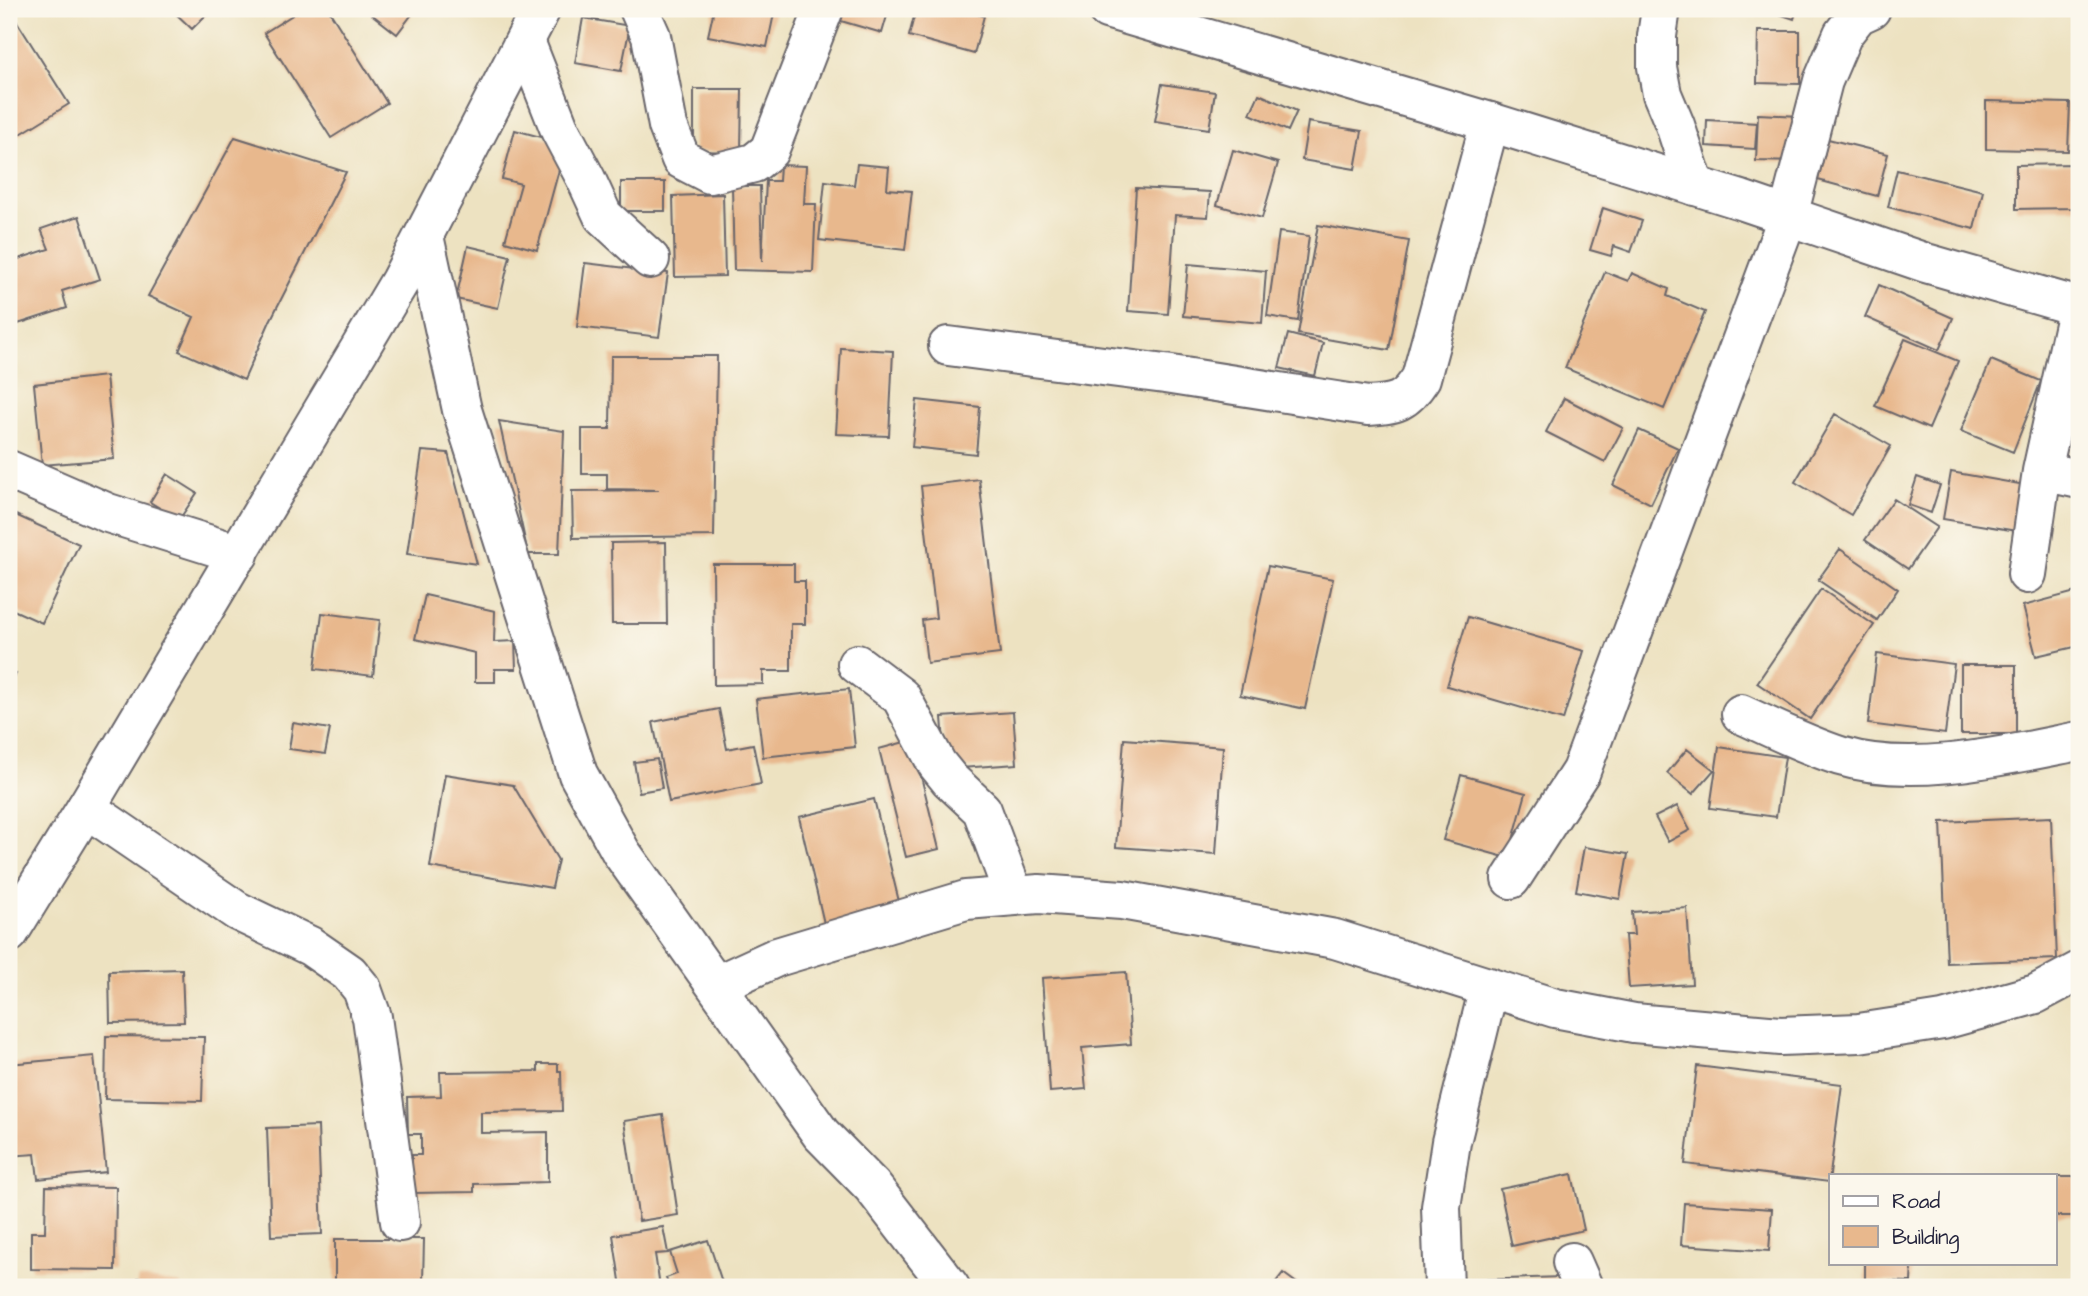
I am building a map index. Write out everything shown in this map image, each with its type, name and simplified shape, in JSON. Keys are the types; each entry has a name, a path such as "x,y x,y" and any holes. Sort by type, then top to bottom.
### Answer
{"street":[{"path":"639,9 651,36 668,126 681,159 710,174 754,163 769,151 824,9"},
{"path":"1107,9 1490,122 1788,216 1926,263 2078,307 2042,471 2027,574"},
{"path":"1661,9 1657,36 1657,67 1662,94 1695,186"},
{"path":"1511,879 1581,771 1788,216 1822,81 1843,34 1858,15 1871,9"},
{"path":"9,933 239,554 393,293 533,25"},
{"path":"533,25 560,130 603,216 650,258"},
{"path":"948,346 1165,374 1368,406 1396,404 1411,393 1421,378 1490,122"},
{"path":"424,236 462,410 578,774 621,852 821,1134 872,1186 950,1287"},
{"path":"9,470 108,513 239,554"},
{"path":"2042,471 2079,479"},
{"path":"856,664 901,697 937,764 982,810 1014,896"},
{"path":"1741,714 1843,757 1895,764 1971,762 2079,741"},
{"path":"86,808 237,911 310,946 349,973 362,989 372,1017 400,1222"},
{"path":"716,985 777,957 966,900 1039,894 1122,900 1335,939 1555,1008 1634,1023 1780,1036 1859,1033 1943,1020 2036,994 2079,971"},
{"path":"1444,1287 1441,1207 1451,1142 1489,987"}],"building":[{"path":"9,9 69,104 11,140 9,137"},
{"path":"171,9 212,9 192,29"},
{"path":"302,9 328,9 387,103 331,138 264,33"},
{"path":"365,9 416,9 397,34"},
{"path":"714,9 775,9 767,47 708,36"},
{"path":"845,9 889,9 882,33 841,21"},
{"path":"916,9 959,9 984,16 974,54 909,36"},
{"path":"1764,9 1797,9 1794,19"},
{"path":"583,18 630,26 621,71 575,63"},
{"path":"1758,31 1800,31 1800,84 1757,83"},
{"path":"1162,84 1215,92 1209,129 1155,121"},
{"path":"694,89 742,89 741,152 694,151"},
{"path":"1259,94 1297,111 1288,131 1250,114"},
{"path":"1986,101 2070,103 2068,151 1986,149"},
{"path":"1758,114 1800,116 1797,162 1756,161"},
{"path":"1707,120 1757,123 1755,149 1706,146"},
{"path":"1308,122 1362,131 1355,169 1302,160"},
{"path":"515,130 566,144 537,250 505,241 521,184 502,179"},
{"path":"235,137 346,172 270,321 244,380 179,351 194,317 148,296"},
{"path":"1828,139 1888,154 1877,196 1818,180"},
{"path":"1233,150 1278,163 1262,218 1217,205"},
{"path":"857,164 889,167 887,189 912,191 905,250 819,240 825,181 854,185"},
{"path":"2079,164 2079,208 2016,209 2016,165"},
{"path":"780,165 806,166 804,204 816,204 813,272 734,270 732,186 760,186 762,261 766,181 779,181"},
{"path":"1897,170 1983,191 1974,229 1888,207"},
{"path":"621,182 665,182 665,211 621,211"},
{"path":"1136,188 1210,192 1208,217 1175,215 1168,314 1128,311"},
{"path":"723,194 725,276 675,277 673,196"},
{"path":"1603,208 1642,221 1631,252 1614,246 1611,256 1590,250"},
{"path":"79,216 100,279 62,291 67,308 18,324 9,294 9,262 49,249 41,229"},
{"path":"1318,225 1409,241 1389,350 1298,334"},
{"path":"1279,232 1309,236 1298,321 1267,316"},
{"path":"468,246 510,256 498,308 456,299"},
{"path":"585,263 668,273 659,337 577,327"},
{"path":"1188,264 1266,271 1262,323 1183,316"},
{"path":"1605,272 1628,281 1632,273 1669,289 1667,296 1705,312 1664,409 1565,368"},
{"path":"1879,285 1953,318 1939,350 1865,317"},
{"path":"1288,334 1323,343 1315,376 1279,368"},
{"path":"1905,339 1958,361 1929,429 1875,406"},
{"path":"841,348 893,351 889,436 836,434"},
{"path":"611,356 717,356 714,536 573,538 572,491 659,490 607,489 607,474 582,474 582,429 610,429"},
{"path":"1991,360 2041,381 2013,452 1961,431"},
{"path":"106,376 114,459 42,465 34,384"},
{"path":"1564,398 1623,428 1605,462 1546,432"},
{"path":"917,400 980,407 976,454 912,447"},
{"path":"2079,413 2079,445 2070,442"},
{"path":"1835,414 1891,446 1851,515 1795,482"},
{"path":"499,421 564,431 559,554 528,554"},
{"path":"1639,430 1678,448 1651,504 1613,485"},
{"path":"422,451 448,453 477,564 407,554"},
{"path":"1951,472 2031,486 2023,532 1943,519"},
{"path":"167,474 197,493 179,520 150,502"},
{"path":"1917,477 1940,485 1931,513 1908,505"},
{"path":"979,479 1000,654 927,663 922,620 936,618 921,486"},
{"path":"1894,499 1937,527 1908,569 1865,540"},
{"path":"9,512 79,544 42,623 9,608"},
{"path":"666,542 667,624 612,624 611,543"},
{"path":"1840,549 1898,589 1877,620 1818,580"},
{"path":"713,564 794,564 794,581 805,581 805,624 791,624 791,671 763,671 763,684 714,685"},
{"path":"1268,566 1333,579 1305,709 1240,695"},
{"path":"1821,589 1874,625 1810,719 1757,683"},
{"path":"2079,591 2079,646 2036,656 2023,606"},
{"path":"425,595 495,611 494,642 515,641 516,669 495,669 495,682 475,682 475,653 415,639"},
{"path":"322,613 380,620 373,676 315,669"},
{"path":"1468,617 1584,651 1563,720 1447,686"},
{"path":"1877,654 1954,664 1945,734 1868,724"},
{"path":"1961,665 2016,665 2016,734 1961,734"},
{"path":"9,668 16,674 9,684"},
{"path":"849,689 855,747 763,757 756,699"},
{"path":"719,709 727,749 753,744 761,784 669,802 653,722"},
{"path":"1013,712 1017,764 946,769 942,717"},
{"path":"293,723 330,729 325,754 289,749"},
{"path":"1124,739 1223,747 1216,854 1116,847"},
{"path":"912,740 939,849 906,857 879,749"},
{"path":"1719,747 1785,757 1776,817 1710,808"},
{"path":"1687,749 1714,770 1693,794 1667,773"},
{"path":"657,759 662,788 639,792 634,762"},
{"path":"445,774 513,785 558,860 552,888 430,867"},
{"path":"1461,775 1526,793 1508,858 1443,840"},
{"path":"874,799 902,914 826,932 799,817"},
{"path":"1677,806 1690,830 1668,842 1655,817"},
{"path":"2051,817 2057,959 1947,963 1941,822"},
{"path":"1584,847 1628,854 1620,899 1576,891"},
{"path":"1687,908 1692,984 1629,988 1625,935 1634,935 1632,912"},
{"path":"182,969 184,1022 110,1023 109,971"},
{"path":"1126,972 1131,1044 1082,1048 1086,1089 1050,1092 1042,978"},
{"path":"106,1036 204,1037 202,1101 105,1099"},
{"path":"94,1056 106,1172 38,1179 35,1154 9,1156 9,1112 14,1112 9,1064"},
{"path":"538,1064 558,1064 558,1071 561,1071 562,1111 481,1112 481,1133 548,1132 548,1182 474,1184 474,1192 412,1193 412,1155 421,1155 421,1134 408,1134 407,1097 441,1096 440,1072 538,1071"},
{"path":"1697,1066 1842,1084 1829,1182 1685,1164"},
{"path":"663,1115 678,1215 639,1221 624,1121"},
{"path":"318,1126 322,1234 271,1236 267,1128"},
{"path":"1572,1174 1584,1230 1512,1246 1500,1189"},
{"path":"2056,1177 2079,1177 2079,1216 2056,1216"},
{"path":"46,1186 116,1187 115,1270 31,1269 31,1232 45,1232"},
{"path":"1684,1203 1772,1209 1769,1251 1681,1245"},
{"path":"663,1227 668,1253 655,1254 660,1287 621,1287 613,1235"},
{"path":"335,1239 424,1239 423,1282 335,1282"},
{"path":"708,1240 723,1285 669,1287 666,1278 677,1274 670,1252"},
{"path":"1865,1264 1912,1264 1911,1282 1865,1281"},
{"path":"1283,1273 1302,1287 1272,1287"},
{"path":"1561,1277 1561,1287 1477,1287 1477,1280"},
{"path":"138,1278 181,1284 180,1287 136,1287"}]}
